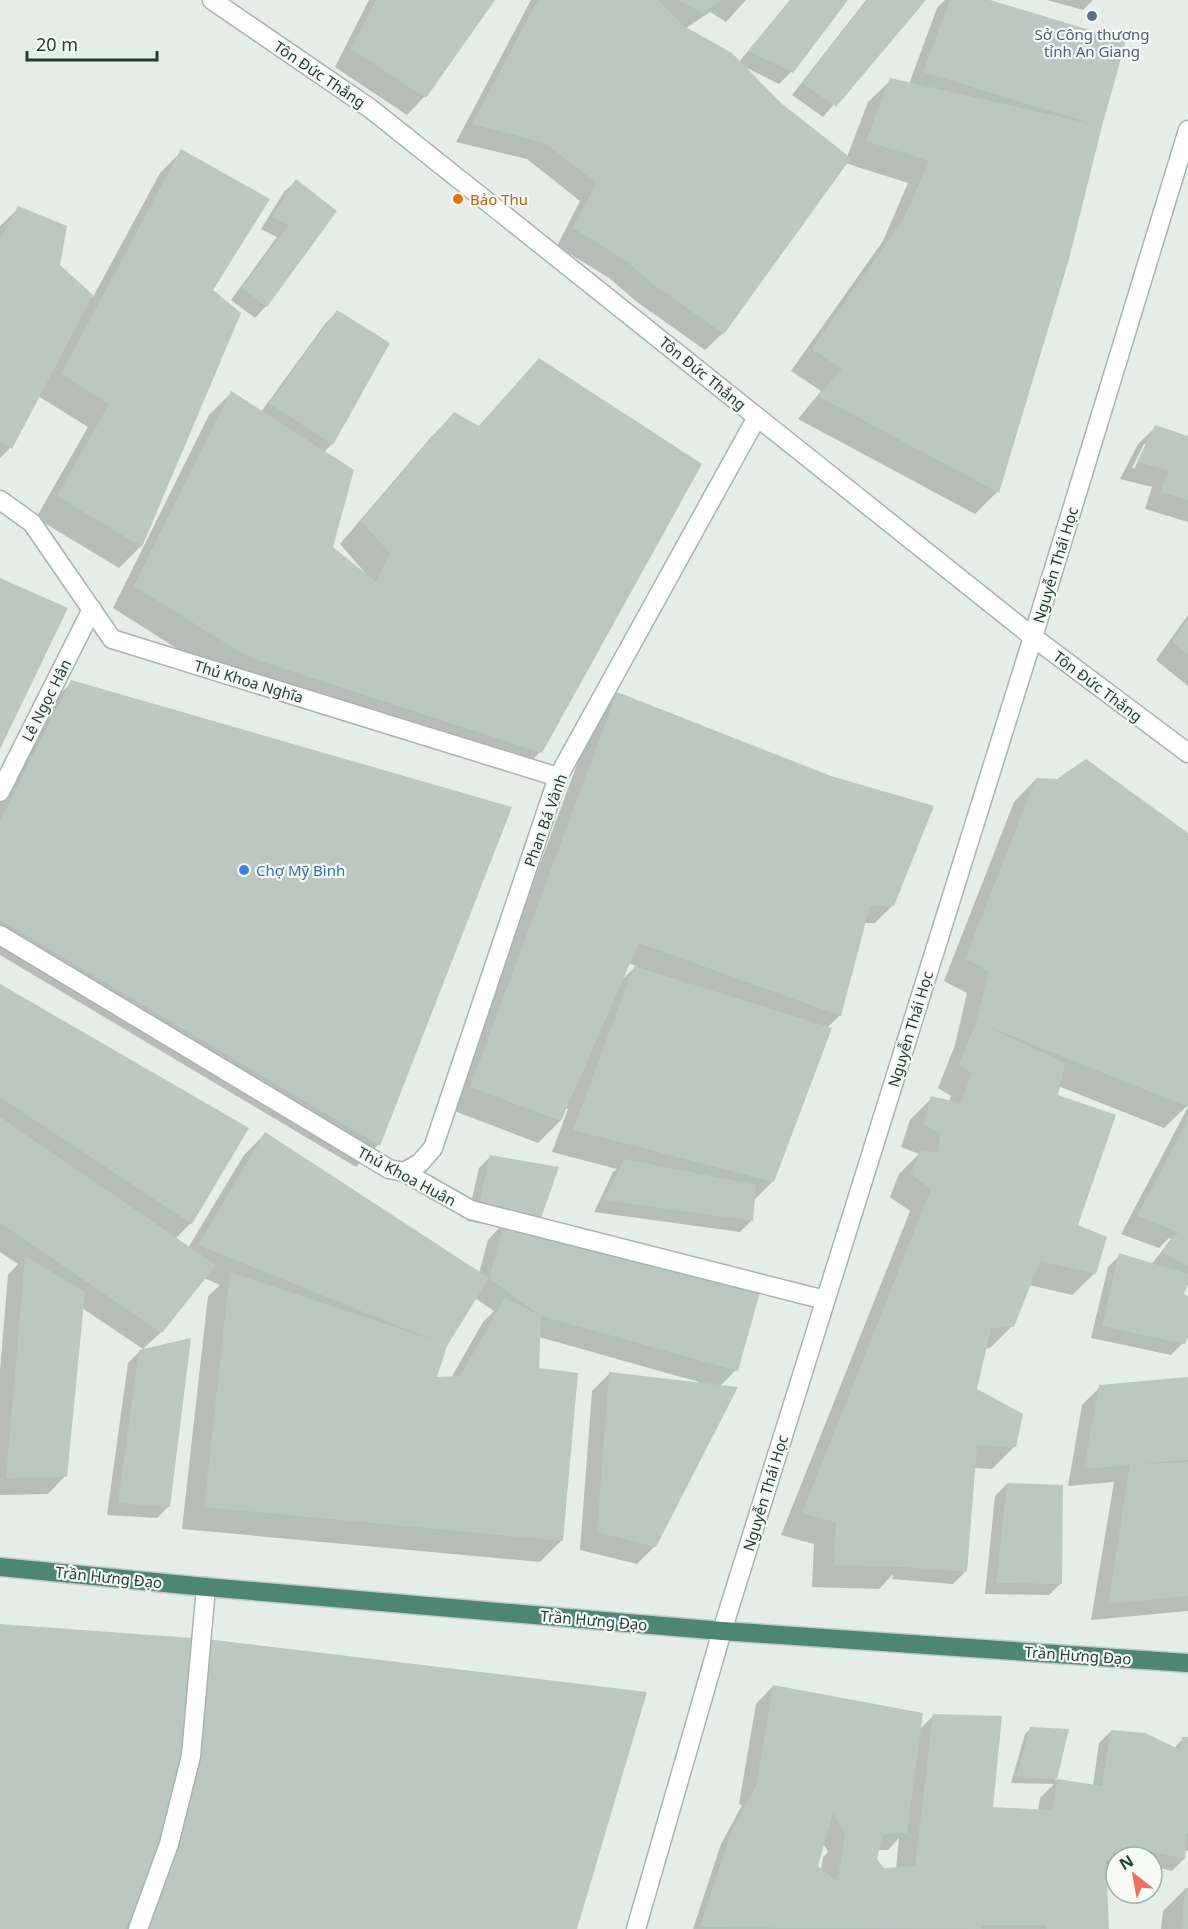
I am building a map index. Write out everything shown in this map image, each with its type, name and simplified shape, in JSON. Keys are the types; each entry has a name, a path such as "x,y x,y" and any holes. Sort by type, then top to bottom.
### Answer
{"highway":[{"name":"Trần Hưng Đạo","path":"0,1567 722,1631 1188,1663"}],"street":[{"name":"Tôn Đức Thắng","path":"212,0 371,109 1033,637 1188,753"},
{"name":"Nguyễn Thái Học","path":"636,1929 722,1631 1033,637 1188,130"},
{"name":"Phan Bá Vành","path":"404,1172 420,1163 433,1148 558,777 757,417"},
{"name":"Thủ Khoa Nghĩa","path":"0,500 32,523 112,639 558,777"},
{"name":"Lê Ngọc Hân","path":"0,792 92,609"},
{"name":"Thủ Khoa Huân","path":"0,935 388,1169 404,1172 471,1210 825,1300"},
{"path":"138,1929 169,1844 191,1756 206,1587"}],"building":[{"path":"376,0 495,0 426,98 351,49"},
{"path":"538,0 658,0 684,26 732,53 781,103 851,158 724,334 654,285 626,261 573,228 596,183 545,143 472,124"},
{"path":"678,0 722,0 702,13"},
{"path":"791,0 848,0 793,73 748,51"},
{"path":"867,0 926,0 836,107 802,83"},
{"path":"950,0 990,0 1126,41 1069,259 999,493 818,396 842,369 812,349 904,218 929,161 866,141 890,78 1096,125 923,72"},
{"path":"181,149 270,199 213,290 241,313 142,547 57,496 109,404 61,374"},
{"path":"296,179 337,211 267,307 242,288 288,225 272,217"},
{"path":"18,206 67,226 60,265 93,295 12,449 0,441 0,239"},
{"path":"337,310 390,343 333,445 269,403"},
{"path":"539,358 702,464 542,753 248,657 134,586 231,391 354,470 333,547 376,582 390,553 361,521 454,412 479,426"},
{"path":"1155,425 1188,436 1188,500 1161,492 1168,470 1137,462"},
{"path":"0,578 68,608 0,749"},
{"path":"1188,619 1188,655 1172,642"},
{"name":"Chợ Mỹ Bình","path":"71,680 512,807 380,1146 0,920 0,820"},
{"path":"617,692 831,776 934,806 894,906 870,906 841,1016 639,943 561,1121 470,1087"},
{"path":"1086,759 1188,833 1188,1107 986,1026 1065,1063 1058,1095 1116,1115 1078,1225 1107,1237 1096,1274 1040,1261 1014,1327 991,1328 977,1389 1023,1414 1016,1447 977,1445 967,1572 834,1565 836,1522 802,1513 931,1189 911,1174 921,1150 939,1153 940,1132 923,1125 931,1096 961,1103 972,1073 959,1065 976,1022 989,971 965,959 1036,778 1057,779"},
{"path":"634,966 832,1028 774,1182 573,1130"},
{"path":"0,984 249,1128 192,1224 0,1097"},
{"path":"0,1117 216,1265 162,1333 0,1223"},
{"path":"1188,1120 1188,1266 1162,1252 1178,1232 1137,1216"},
{"path":"265,1132 489,1278 447,1346 437,1377 460,1376 505,1298 541,1316 539,1368 578,1373 563,1541 204,1507 230,1272 438,1342 198,1245"},
{"path":"490,1155 559,1167 540,1221 478,1209"},
{"path":"624,1159 756,1185 753,1221 604,1200"},
{"path":"505,1220 760,1292 738,1371 541,1316 489,1278"},
{"path":"1119,1253 1188,1274 1188,1284 1184,1294 1188,1296 1188,1337 1185,1344 1102,1326"},
{"path":"25,1256 85,1292 67,1477 6,1478"},
{"path":"191,1338 170,1507 118,1503 139,1350"},
{"path":"609,1372 738,1387 656,1547 597,1532"},
{"path":"1188,1377 1188,1460 1140,1464 1188,1462 1188,1596 1108,1604 1130,1465 1084,1469 1099,1385"},
{"path":"1007,1483 1063,1485 1062,1584 996,1583"},
{"path":"0,1624 206,1639 647,1692 577,1929 138,1929 182,1820 125,1929 0,1929"},
{"path":"773,1685 923,1713 907,1833 883,1834 877,1859 884,1868 915,1866 933,1714 1002,1716 993,1807 1052,1810 1057,1779 1102,1786 1111,1730 1145,1733 1181,1750 1182,1737 1188,1737 1188,1833 1186,1833 1185,1859 1164,1855 1164,1845 1104,1845 1104,1905 1108,1905 1109,1929 1046,1929 1046,1925 981,1925 981,1929 700,1927 732,1830 756,1786","holes":["833,1813 845,1834 837,1882 818,1866"]},
{"path":"1030,1727 1069,1729 1057,1779 1016,1778"},
{"path":"1185,1888 1188,1888 1188,1929 1181,1929"}],"place":[{"name":"Sở Công thương tỉnh An Giang","path":"1092,16"},
{"name":"Bảo Thu","path":"458,199"},
{"name":"Chợ Mỹ Bình","path":"244,870"}]}
